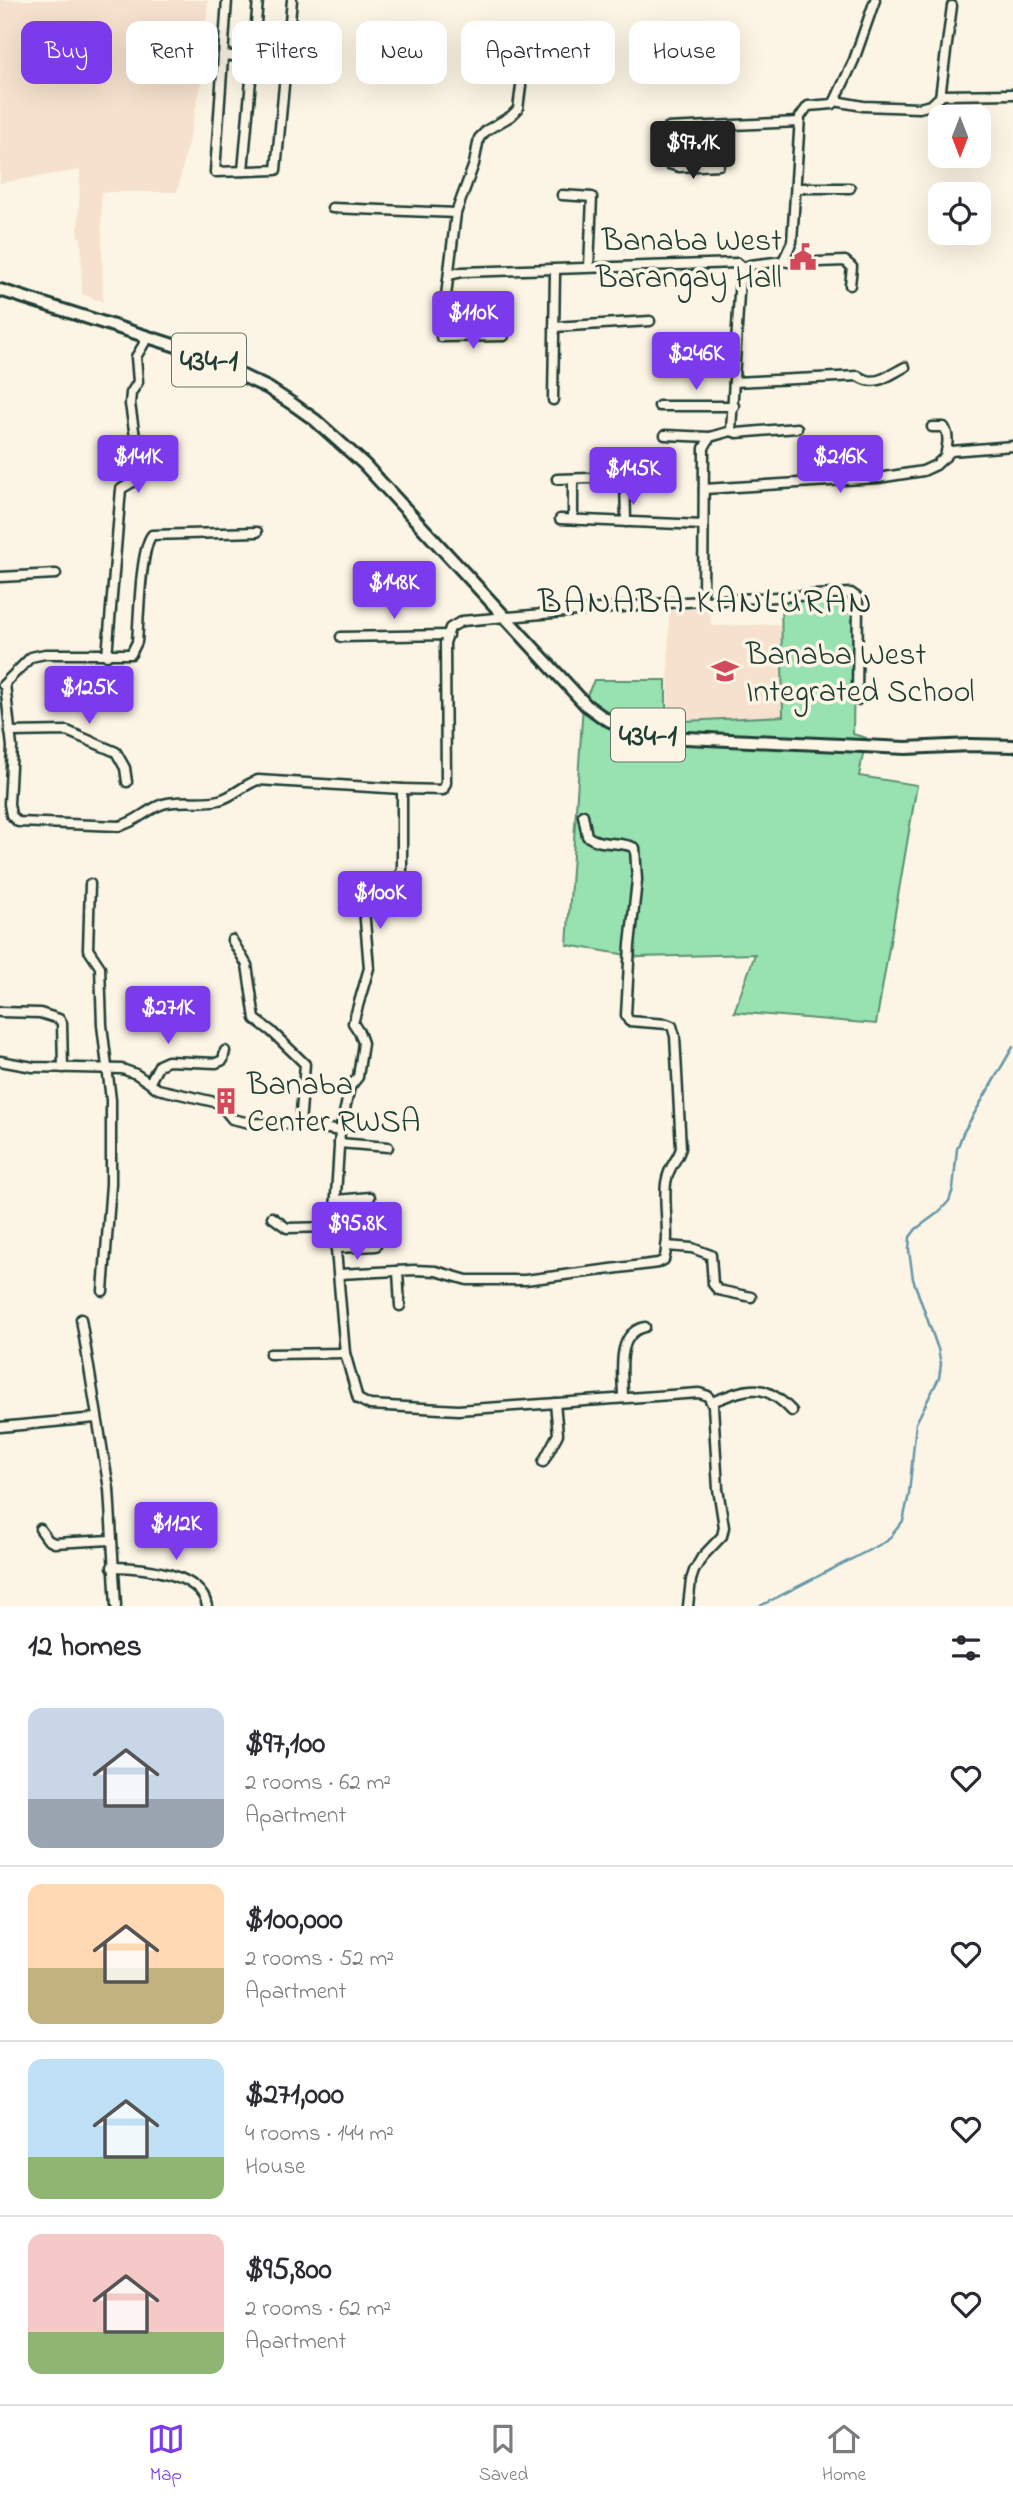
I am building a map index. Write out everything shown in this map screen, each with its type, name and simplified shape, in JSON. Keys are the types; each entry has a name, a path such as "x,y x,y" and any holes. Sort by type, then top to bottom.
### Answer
{"main road":[{"name":"434-1","path":"0,290 186,349 268,388 315,420 364,464 586,705 614,723 637,733 665,737 906,748 1013,746"}],"street":[{"path":"219,0 227,0 215,172 276,170 284,84"},
{"path":"256,21 258,0"},
{"path":"290,21 292,0"},
{"path":"783,261 792,242 799,122 803,110 808,106 833,104 835,101 854,60 875,0"},
{"path":"940,97 952,6"},
{"path":"223,55 232,56"},
{"path":"243,171 250,84"},
{"path":"505,336 441,337 456,213 474,164 478,138 511,117 518,109 521,86"},
{"path":"835,101 863,106 925,108 940,97 954,93 1013,94"},
{"path":"719,165 679,167 669,164 667,128 799,122"},
{"path":"796,188 850,188"},
{"path":"562,195 592,197 589,267"},
{"path":"332,208 456,213"},
{"path":"731,431 740,276 743,268 783,261 818,264 845,261 852,267 850,285"},
{"path":"449,275 462,272 738,263 743,268"},
{"path":"553,400 555,271"},
{"path":"554,327 650,321"},
{"path":"107,656 121,489 138,478 140,470 130,404 131,393 138,382 136,357 148,337"},
{"path":"734,383 858,376 865,381 878,382 905,366"},
{"path":"659,406 734,406"},
{"path":"932,427 944,427 946,430 948,439 945,457"},
{"path":"665,435 710,436 731,431 797,428"},
{"path":"703,603 704,449 710,436"},
{"path":"704,489 878,478 923,471 936,465 951,451 1013,446"},
{"path":"602,463 602,478"},
{"path":"557,479 641,479"},
{"path":"572,520 573,479"},
{"path":"626,480 626,522"},
{"path":"561,519 703,525"},
{"path":"257,533 152,535 148,539 144,559 135,649 131,654 45,654 31,657 3,686 10,732 9,804 11,816 18,822 119,826 131,824 163,804 218,800 229,797 247,783 257,780 443,790 446,783 446,643 450,628 462,621 668,603 851,593 856,595 857,700"},
{"path":"0,577 56,574"},
{"path":"341,637 448,635"},
{"path":"10,732 67,731 116,752 125,768 127,782"},
{"path":"402,789 402,870 398,879 367,903 364,909 369,968 353,1023 363,1043 358,1077 350,1087 339,1143 338,1200 334,1227 345,1353 355,1395 370,1405 438,1410 699,1393 708,1396 712,1402 718,1489 724,1527 722,1536 694,1571 688,1606"},
{"path":"340,1274 436,1271 467,1280 525,1280 658,1263 664,1260 666,1181 670,1166 679,1156 681,1148 675,1036 672,1027 667,1024 629,1021 626,1015 637,880 635,848 601,844 593,840 587,835 583,816"},
{"path":"90,884 88,949 100,967 111,1100 111,1176 103,1291"},
{"path":"232,940 247,965 255,1019 305,1064 300,1124"},
{"path":"0,1012 40,1013 60,1019 63,1068"},
{"path":"150,1082 159,1065 169,1061 216,1063 223,1060 225,1051"},
{"path":"0,1061 33,1067 122,1069 173,1093 219,1103 232,1119 250,1123 300,1124 340,1131"},
{"path":"339,1143 388,1147"},
{"path":"338,1200 370,1197"},
{"path":"272,1217 287,1228 334,1227"},
{"path":"666,1246 692,1248 711,1255 713,1284 718,1290 751,1297"},
{"path":"337,1248 376,1247"},
{"path":"398,1271 400,1306"},
{"path":"81,1319 109,1489 116,1606"},
{"path":"623,1397 626,1342 631,1333 645,1327"},
{"path":"270,1354 345,1353"},
{"path":"712,1402 738,1392 761,1390 778,1396 792,1411"},
{"path":"543,1462 558,1434 555,1403"},
{"path":"0,1427 96,1418"},
{"path":"40,1529 48,1540 54,1543 111,1540"},
{"path":"112,1567 155,1570 184,1580 201,1592 207,1606"}],"shaded area":[{"path":"0,0 208,0 206,21 126,21 126,84 201,84 177,192 101,192 103,302 82,294 81,237 78,237 80,170 0,183"},
{"name":"Banaba West Integrated School","path":"710,608 711,626 780,624 783,716 668,722 669,611"}],"green space":[{"path":"855,598 853,734 866,738 859,776 917,785 876,1024 734,1012 755,954 639,957 567,945 583,704 594,680 666,680 666,722 783,716 781,600"}],"waterway":[{"path":"760,1606 887,1541 903,1521 909,1494 916,1423 939,1378 941,1364 913,1279 910,1237 949,1201 953,1189 957,1149 963,1133 1013,1047"}],"place":[{"name":"Banaba West Barangay Hall","path":"803,257"},
{"name":"Banaba West Integrated School","path":"725,671"},
{"name":"Banaba Center RWSA","path":"226,1101"}],"district":[{"name":"BANABA KANLURAN","path":"706,600"}]}
